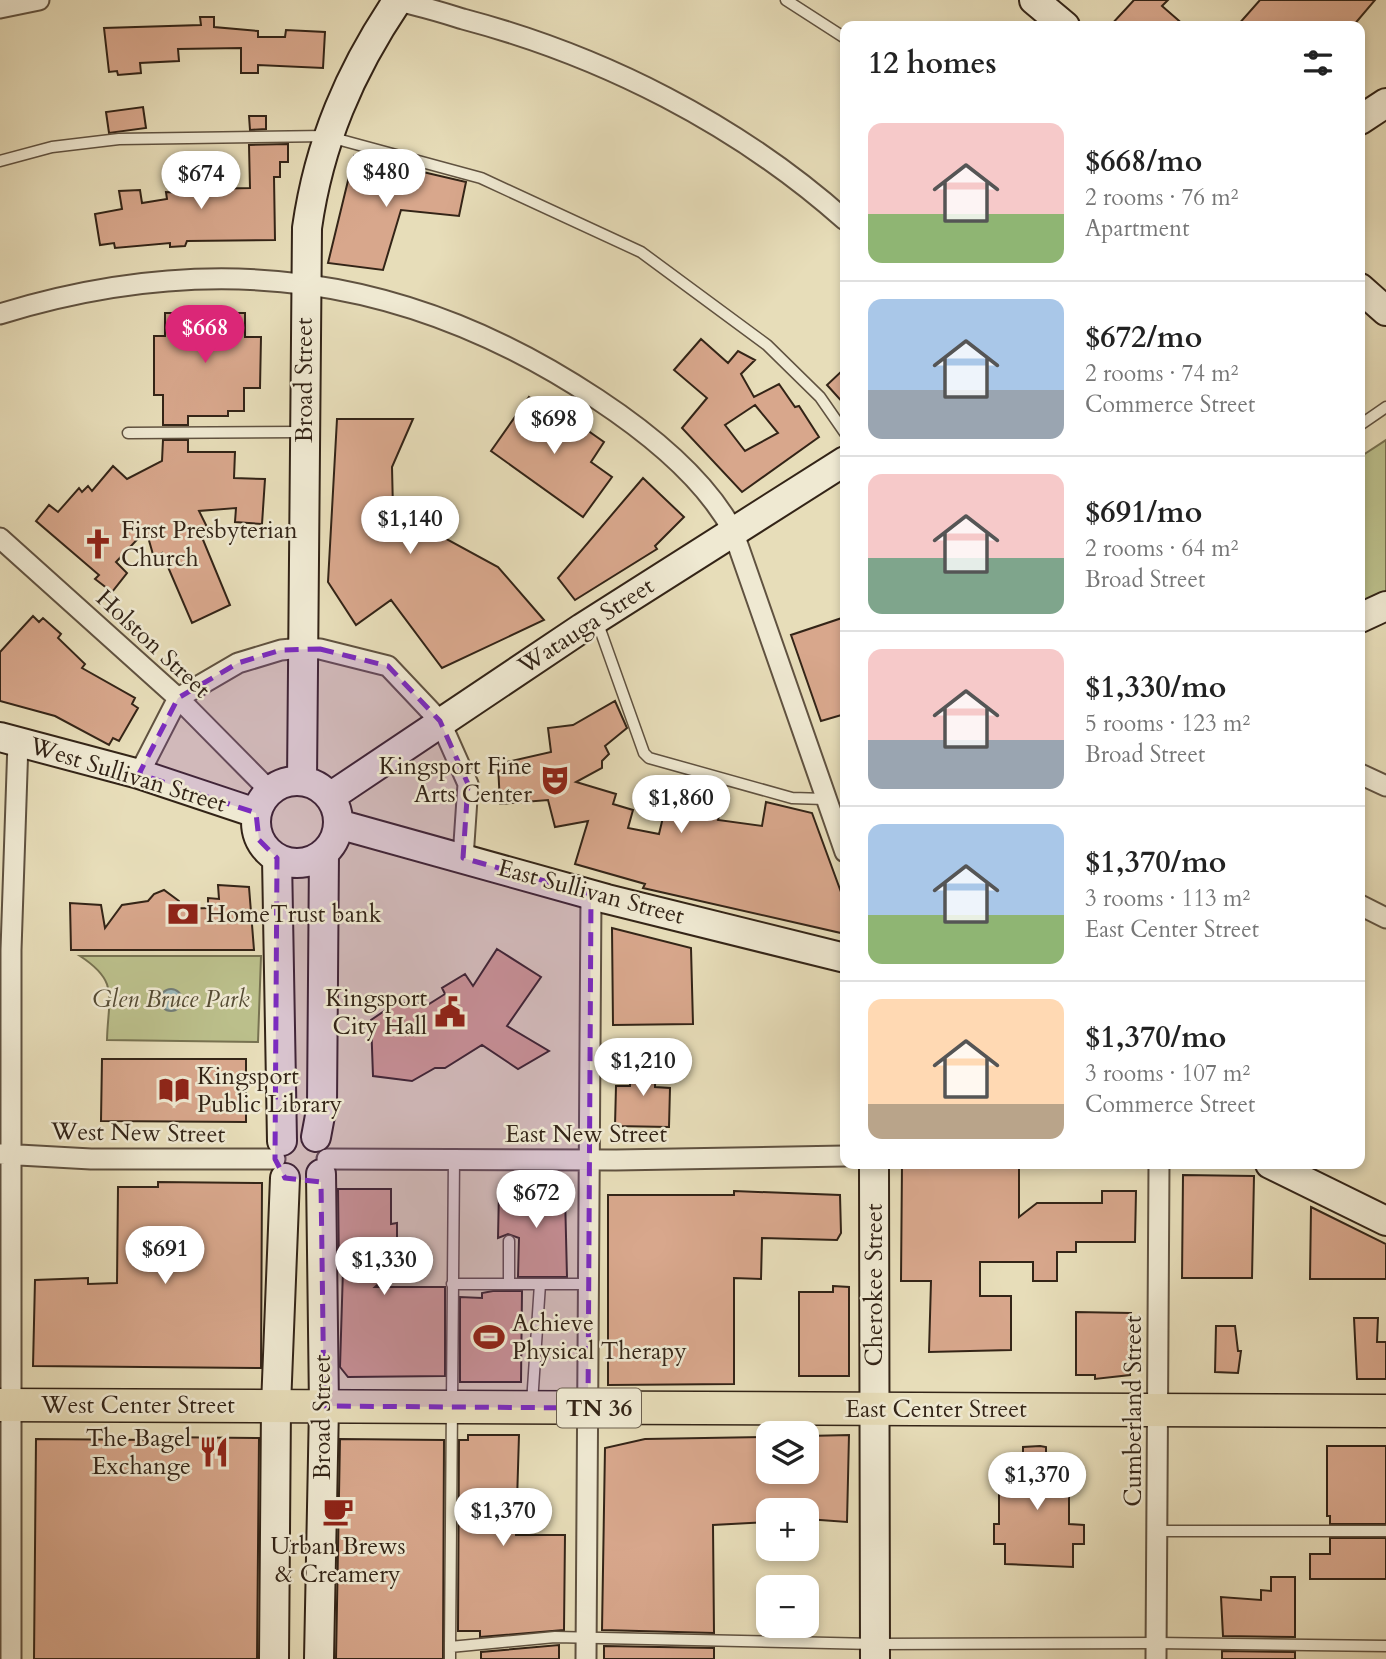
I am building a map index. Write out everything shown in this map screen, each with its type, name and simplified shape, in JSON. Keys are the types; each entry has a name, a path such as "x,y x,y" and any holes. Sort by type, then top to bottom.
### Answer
{"main road":[{"name":"West Center Street","path":"4,1405 276,1406"},
{"name":"East Center Street","path":"276,1406 1386,1411"}],"street":[{"path":"0,8 39,0"},
{"path":"391,0 510,31 586,59 650,89 752,148 792,176 840,216"},
{"name":"Broad Street","path":"302,781 307,228 314,178 326,136 368,46 397,0"},
{"path":"1034,0 1059,21"},
{"path":"1365,117 1386,103"},
{"path":"0,314 76,293 184,278 240,277 305,283 380,299 460,325 568,380 615,411 656,444 722,509 733,531 840,839"},
{"path":"1365,292 1386,311"},
{"name":"Watauga Street","path":"330,797 596,619 840,464"},
{"name":"Holston Street","path":"0,538 178,698 263,802"},
{"path":"1365,616 1386,606"},
{"path":"139,774 178,698 237,663 281,650 302,648 320,649 388,666 440,721 468,784 463,858"},
{"path":"9,740 11,950 4,1405 10,1659"},
{"name":"West Sullivan Street","path":"9,740 139,774 263,802"},
{"path":"1365,776 1386,786"},
{"path":"290,781 313,783 330,797 338,824 331,845 324,853 301,863 277,858 259,839 263,802 290,781"},
{"name":"East Sullivan Street","path":"338,824 591,894 840,957"},
{"name":"Broad Street","path":"318,1659 324,1406 321,1157 324,853"},
{"name":"Broad Street","path":"274,1659 280,1159 277,858"},
{"path":"586,1659 591,894"},
{"path":"1365,908 1386,918"},
{"path":"300,1132 321,1157 307,1183 280,1159 300,1132"},
{"name":"West New Street","path":"6,1154 91,1159 280,1159"},
{"name":"East New Street","path":"321,1157 590,1160 840,1156"},
{"name":"Cherokee Street","path":"874,1169 875,1651"},
{"name":"Cumberland Street","path":"1156,1651 1159,1169"},
{"path":"1280,1169 1386,1221"}],"lane":[{"path":"786,0 840,35"},
{"path":"0,161 52,147 119,139 326,136 481,178 641,252 766,345 820,397 840,426"},
{"path":"1365,422 1386,407"},
{"path":"128,433 304,432"},
{"path":"596,619 644,753 649,758 792,798 825,799"},
{"path":"450,1659 454,1158"},
{"path":"509,1241 509,1284"},
{"path":"452,1284 589,1284"},
{"path":"532,1407 540,1284"},
{"path":"1156,1531 1386,1531"},
{"path":"450,1647 555,1637 875,1651 1156,1651 1386,1646"}],"highlighted area":[{"path":"320,649 388,666 440,721 468,784 463,858 591,894 588,1408 324,1406 321,1182 285,1178 275,1159 277,858 259,840 256,813 139,774 178,698 238,663 281,650"}],"green space":[{"path":"1386,440 1386,595 1365,605 1365,454"},
{"name":"Glen Bruce Park","path":"80,956 261,956 258,1042 107,1040 109,992 101,974"}],"water":[{"path":"171,989 179,992 182,1000 179,1008 171,1011 163,1008 160,1000 163,992"}],"building":[{"path":"1134,0 1168,0 1162,6 1179,21 1115,21"},
{"path":"1260,0 1375,0 1357,21 1241,21"},
{"path":"200,17 214,17 214,27 258,31 258,37 285,37 286,30 325,32 323,68 258,65 258,73 241,73 241,48 178,49 179,61 140,63 141,73 118,75 117,71 109,72 104,28 201,25"},
{"path":"143,107 146,128 109,133 106,112"},
{"path":"249,116 266,116 266,129 250,130"},
{"path":"288,144 288,162 280,162 280,177 274,177 275,240 187,241 185,246 170,247 170,243 115,248 114,243 100,245 95,214 122,209 119,191 140,190 142,203 167,199 166,192 204,194 204,189 250,188 249,145"},
{"path":"354,156 466,182 459,216 401,210 383,270 328,263"},
{"path":"165,313 245,313 245,337 261,337 260,388 244,388 244,411 228,411 228,416 188,416 188,425 163,425 163,395 154,395 154,336 165,336"},
{"path":"701,339 728,363 738,351 755,360 741,374 754,397 779,384 795,407 799,406 819,437 742,492 682,428 707,398 674,370","holes":["755,405 778,433 745,451 725,425"]},
{"path":"840,373 840,399 827,385"},
{"path":"529,397 561,419 564,414 604,442 591,462 612,477 583,517 491,451"},
{"path":"337,419 413,419 392,467 393,510 498,567 544,620 442,668 391,600 356,625 328,582"},
{"name":"First Presbyterian Church","path":"163,440 188,440 188,452 235,452 234,478 265,479 262,524 235,522 236,508 199,511 209,531 201,535 230,605 192,623 162,553 154,558 146,530 116,562 127,573 112,592 95,579 99,575 36,521 49,505 58,512 79,488 82,492 88,486 92,491 113,466 127,479 162,461"},
{"path":"643,478 684,517 655,546 657,549 575,600 558,578"},
{"path":"33,616 39,622 43,618 61,634 58,638 85,664 82,668 135,698 132,704 138,708 119,741 113,738 109,745 55,716 0,701 0,652"},
{"path":"840,619 840,715 821,721 791,635"},
{"path":"615,701 627,728 605,746 609,754 602,761 602,768 576,782 616,794 613,804 633,810 628,828 659,834 671,784 724,796 718,820 762,826 766,802 812,813 840,889 840,933 643,888 645,884 575,864 588,821 555,827 548,800 500,804 498,764 551,752 548,728 573,725"},
{"name":"HomeTrust bank","path":"218,885 249,887 254,950 71,950 70,903 101,905 105,928 122,905 148,901 154,894 164,890 179,901 180,909 208,908 208,898 219,899"},
{"path":"612,928 691,948 693,1024 613,1025"},
{"name":"Kingsport City Hall","path":"497,949 541,977 507,1026 549,1051 518,1069 482,1045 445,1068 435,1068 412,1081 373,1076 371,1020 396,1003 429,1004 445,994 442,988 465,974 473,986"},
{"name":"Kingsport Public Library","path":"102,1059 246,1059 246,1122 101,1121"},
{"path":"631,1059 656,1059 655,1087 670,1088 669,1127 615,1126 616,1086 630,1086"},
{"path":"902,1169 1019,1169 1019,1217 1037,1203 1102,1203 1102,1191 1136,1191 1135,1242 1076,1242 1076,1252 1057,1252 1057,1281 1033,1281 1033,1262 980,1262 980,1296 1011,1296 1011,1350 929,1352 931,1281 901,1281"},
{"path":"1183,1175 1254,1176 1252,1278 1182,1278"},
{"path":"158,1182 262,1183 261,1368 33,1366 35,1280 88,1278 88,1284 117,1283 118,1187 158,1187"},
{"path":"338,1189 391,1189 391,1224 397,1223 397,1243 404,1243 404,1261 375,1287 445,1287 445,1376 348,1377 340,1367 343,1269 339,1269"},
{"path":"499,1190 560,1191 565,1195 567,1277 518,1277 519,1238 508,1234 498,1238"},
{"path":"734,1191 840,1195 841,1233 837,1240 762,1238 761,1279 734,1278 734,1384 608,1385 608,1195 734,1195"},
{"path":"1311,1207 1386,1244 1386,1279 1310,1279"},
{"path":"833,1286 849,1287 849,1376 799,1376 799,1292 833,1292"},
{"name":"Achieve Physical Therapy","path":"522,1291 521,1382 460,1382 460,1297 482,1298 482,1293"},
{"path":"1076,1312 1131,1313 1130,1375 1095,1379 1095,1375 1076,1375"},
{"path":"1354,1318 1378,1318 1377,1342 1386,1342 1386,1379 1357,1379"},
{"path":"1216,1326 1235,1326 1238,1351 1241,1351 1238,1373 1215,1372"},
{"path":"468,1435 519,1435 516,1535 565,1535 564,1630 480,1637 480,1631 458,1631 459,1440 468,1440"},
{"path":"849,1435 847,1522 819,1520 819,1498 756,1498 756,1523 713,1525 714,1633 602,1630 605,1448 645,1439 756,1437 756,1484 819,1484 819,1436"},
{"path":"153,1437 259,1438 257,1659 34,1659 36,1439 153,1440"},
{"path":"340,1439 444,1440 443,1659 336,1659"},
{"path":"1327,1446 1386,1446 1386,1524 1330,1524 1330,1516 1327,1516"},
{"path":"1023,1447 1046,1447 1046,1455 1069,1455 1069,1524 1084,1525 1084,1544 1073,1544 1073,1567 1005,1564 1005,1544 994,1544 994,1524 999,1524 999,1470 1023,1470"},
{"path":"1330,1538 1386,1538 1386,1579 1310,1579 1310,1554 1330,1554"},
{"path":"1271,1577 1295,1577 1295,1637 1223,1636 1221,1597 1261,1600 1261,1590 1271,1591"},
{"path":"559,1645 559,1659 481,1659 481,1652"},
{"path":"604,1646 714,1648 714,1659 604,1659"},
{"path":"1222,1651 1295,1652 1295,1659 1222,1659"}],"place":[{"name":"First Presbyterian Church","path":"98,544"},
{"name":"Kingsport Fine Arts Center","path":"555,780"},
{"name":"HomeTrust bank","path":"183,914"},
{"name":"Kingsport City Hall","path":"450,1012"},
{"name":"Kingsport Public Library","path":"174,1090"},
{"name":"Achieve Physical Therapy","path":"489,1337"},
{"name":"The Bagel Exchange","path":"214,1452"},
{"name":"Urban Brews & Creamery","path":"338,1511"}]}
